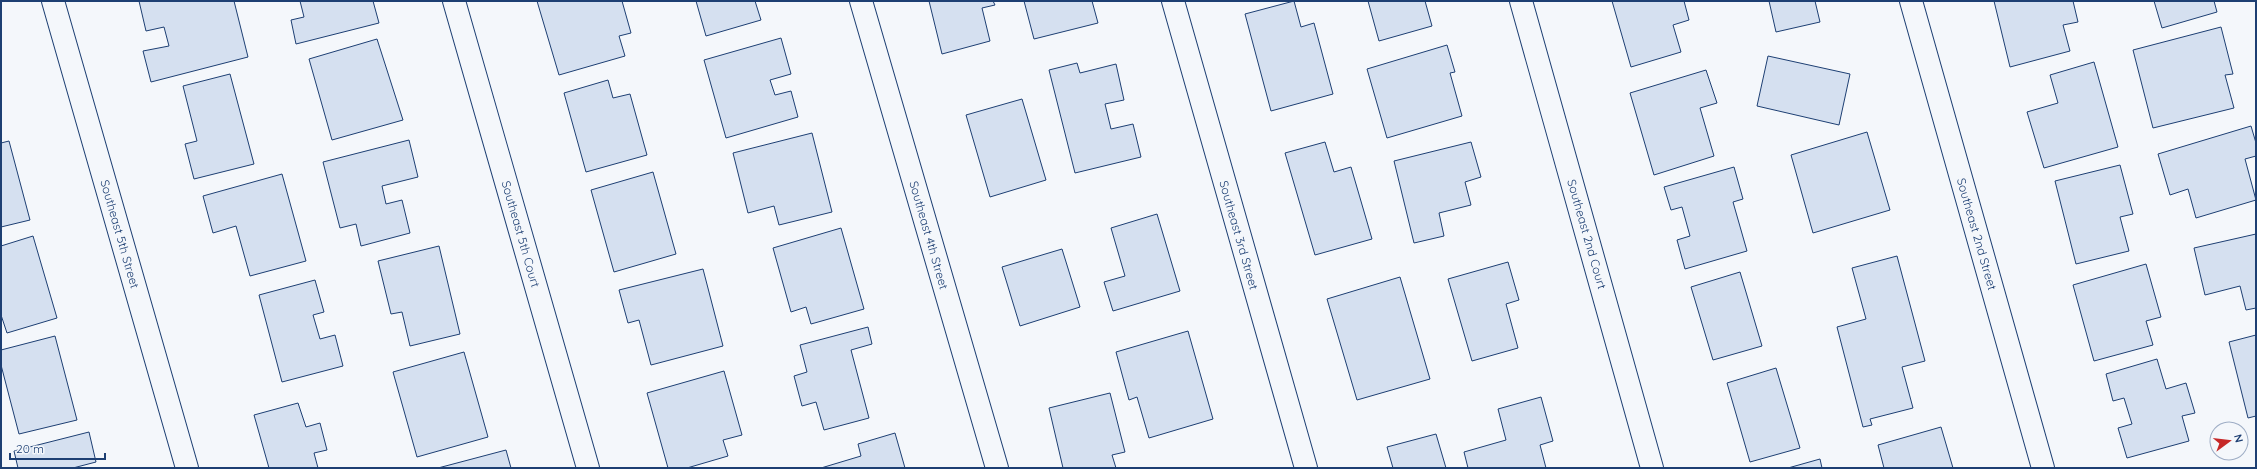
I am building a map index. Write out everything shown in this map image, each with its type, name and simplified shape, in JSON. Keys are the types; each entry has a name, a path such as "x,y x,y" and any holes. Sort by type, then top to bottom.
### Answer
{"street":[{"name":"Southeast 5th Street","path":"52,1 187,468"},
{"name":"Southeast 5th Court","path":"454,1 588,468"},
{"name":"Southeast 4th Street","path":"861,1 997,468"},
{"name":"Southeast 3rd Street","path":"1173,1 1306,468"},
{"name":"Southeast 2nd Court","path":"1521,1 1652,468"},
{"name":"Southeast 2nd Street","path":"1911,1 2043,468"}],"building":[{"path":"139,1 234,1 248,57 151,82 143,51 169,46 164,27 146,31"},
{"path":"300,1 373,1 379,23 296,44 291,20 304,17"},
{"path":"537,1 622,1 631,33 619,36 625,56 559,75"},
{"path":"696,1 755,1 761,20 706,36"},
{"path":"929,1 993,1 995,5 982,8 990,41 942,54"},
{"path":"1024,1 1092,1 1098,23 1034,39"},
{"path":"1294,1 1301,27 1314,23 1333,94 1271,111 1245,14"},
{"path":"1368,1 1425,1 1432,26 1379,41"},
{"path":"1612,1 1684,1 1689,20 1673,25 1681,52 1631,67"},
{"path":"1769,1 1815,1 1820,22 1776,32"},
{"path":"1994,1 2073,1 2078,22 2063,25 2070,51 2010,67"},
{"path":"2154,1 2214,1 2217,12 2162,28"},
{"path":"2221,27 2233,74 2225,75 2234,108 2153,128 2133,50"},
{"path":"781,38 791,74 770,80 775,95 791,91 798,117 726,138 704,60"},
{"path":"377,39 403,120 332,140 309,59"},
{"path":"1447,45 1455,72 1450,73 1462,116 1387,138 1367,69"},
{"path":"1768,56 1850,74 1839,125 1757,106"},
{"path":"2094,62 2118,147 2044,168 2027,112 2058,103 2050,75"},
{"path":"1077,63 1080,73 1116,64 1124,100 1105,104 1111,129 1133,124 1141,157 1075,173 1049,70"},
{"path":"1706,70 1717,103 1700,108 1714,156 1654,175 1630,93"},
{"path":"230,74 254,164 194,179 185,144 197,141 183,86"},
{"path":"608,80 613,98 630,94 647,155 586,172 564,93"},
{"path":"1022,99 1046,180 990,197 966,115"},
{"path":"2251,126 2256,143 2256,156 2245,159 2256,200 2196,218 2188,189 2170,195 2158,154"},
{"path":"1867,132 1890,210 1813,233 1791,155"},
{"path":"812,133 832,212 779,225 774,206 748,213 733,153"},
{"path":"409,140 418,177 382,186 386,204 402,200 410,233 361,246 356,224 340,228 323,162"},
{"path":"9,141 30,220 1,227 1,143"},
{"path":"1325,142 1334,172 1351,167 1372,239 1315,255 1285,153"},
{"path":"1471,142 1481,177 1465,182 1471,205 1439,213 1444,236 1414,243 1394,161"},
{"path":"2120,165 2133,214 2120,217 2129,251 2076,264 2055,181"},
{"path":"1734,167 1743,199 1733,202 1747,251 1685,269 1677,240 1690,236 1682,207 1671,210 1664,187"},
{"path":"653,172 676,254 614,272 591,190"},
{"path":"282,174 306,261 250,276 236,226 213,233 203,196"},
{"path":"1157,214 1180,291 1113,311 1104,282 1125,276 1111,228"},
{"path":"841,228 864,309 811,324 806,307 791,312 773,248"},
{"path":"2256,234 2256,308 2246,310 2240,286 2205,295 2194,248"},
{"path":"33,236 57,318 7,333 1,315 1,246"},
{"path":"439,246 460,334 410,346 402,312 391,314 378,261"},
{"path":"1062,249 1080,307 1020,326 1002,267"},
{"path":"1897,256 1925,361 1902,367 1913,408 1870,419 1872,425 1863,427 1837,327 1866,319 1852,268"},
{"path":"1508,262 1519,300 1506,304 1518,348 1472,361 1448,279"},
{"path":"2146,264 2161,317 2146,321 2153,345 2094,361 2073,285"},
{"path":"703,269 723,346 651,365 639,320 628,323 619,290"},
{"path":"1740,272 1762,346 1713,360 1691,287"},
{"path":"1400,277 1430,379 1357,400 1327,299"},
{"path":"315,280 324,312 313,315 320,339 335,335 343,366 282,382 259,295"},
{"path":"868,327 872,344 851,350 869,418 824,430 816,402 802,406 794,376 807,372 800,345"},
{"path":"1188,331 1213,419 1149,438 1137,397 1129,400 1116,352"},
{"path":"2256,335 2256,416 2248,418 2229,342"},
{"path":"55,336 77,420 19,434 1,365 1,350"},
{"path":"464,352 488,437 417,457 393,372"},
{"path":"2157,359 2166,389 2186,383 2195,413 2182,416 2189,441 2127,458 2118,428 2132,424 2124,398 2113,401 2106,374"},
{"path":"1776,368 1800,448 1750,462 1727,383"},
{"path":"724,371 742,435 723,440 728,456 687,468 668,468 647,393"},
{"path":"1110,393 1125,452 1112,455 1116,468 1063,468 1049,408"},
{"path":"1541,397 1553,441 1540,445 1546,468 1468,468 1464,452 1506,440 1498,409"},
{"path":"298,403 306,427 320,423 327,450 314,453 318,468 269,468 254,415"},
{"path":"1941,427 1953,468 1884,468 1878,445"},
{"path":"89,432 96,462 73,468 18,468 14,451"},
{"path":"895,433 905,468 821,468 861,456 858,444"},
{"path":"1436,434 1446,468 1393,468 1387,447"},
{"path":"506,450 511,468 438,468"},
{"path":"1820,459 1822,468 1788,468"}]}
